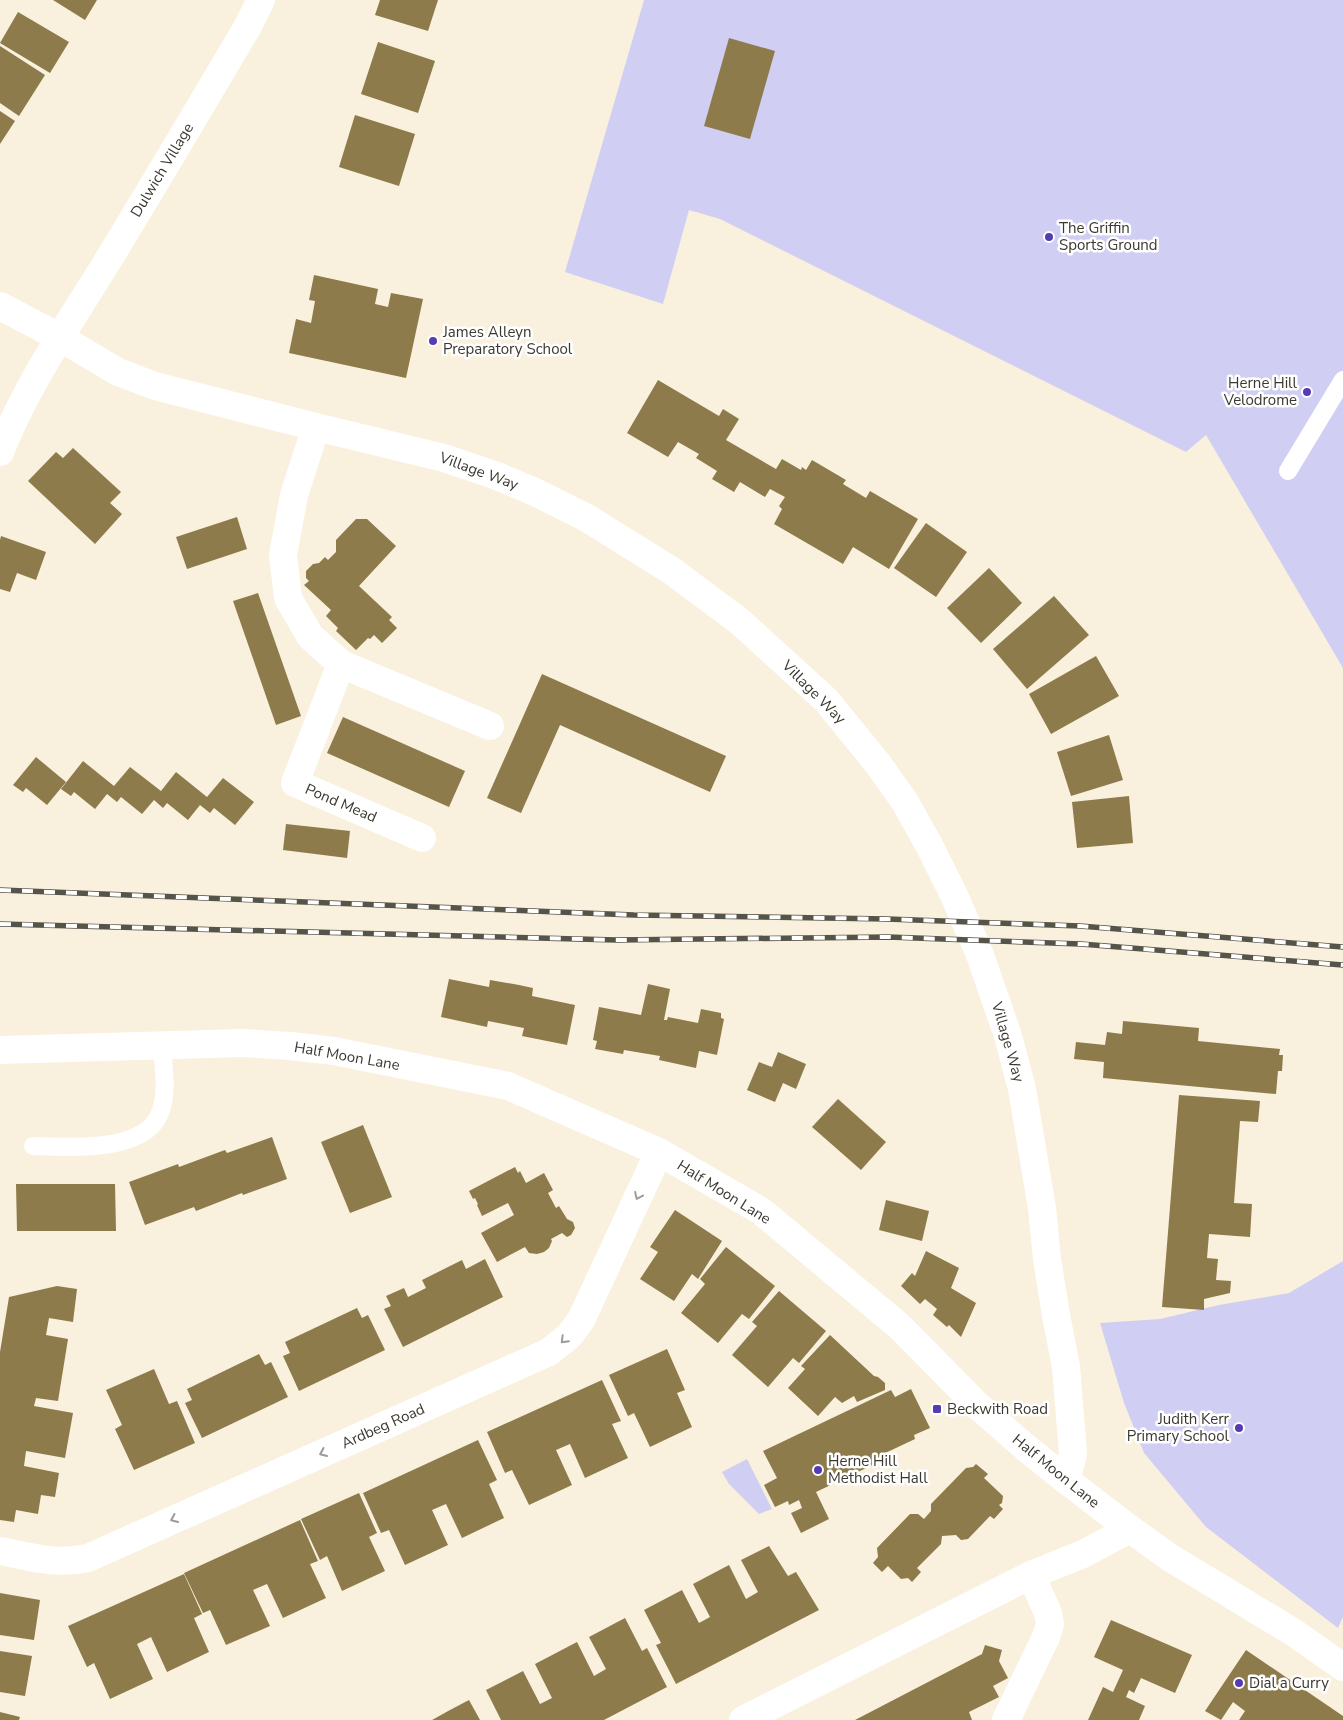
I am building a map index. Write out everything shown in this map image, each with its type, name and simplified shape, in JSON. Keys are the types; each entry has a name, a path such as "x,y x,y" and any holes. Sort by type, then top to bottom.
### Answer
{"street":[{"name":"Dulwich Village","path":"0,452 21,404 59,337 154,184 248,26 261,0"},
{"name":"Village Way","path":"0,306 59,337 118,372 137,380 316,427 407,448 497,476 535,492 587,518 672,571 739,621 826,700 878,764 904,802 954,895 990,981 1008,1036 1022,1089 1042,1208 1054,1306 1066,1367 1073,1454 1066,1480"},
{"path":"316,427 294,495 283,555 288,598 310,636 341,664 490,726"},
{"name":"Pond Mead","path":"341,664 295,783 422,838"},
{"name":"Half Moon Lane","path":"0,1050 243,1043 334,1051 508,1086 659,1152 760,1211 899,1326 977,1405 1025,1447 1130,1529 1169,1557 1293,1632 1343,1667"},
{"name":"Ardbeg Road","path":"0,1551 57,1562 72,1562 88,1558 549,1352 569,1336 581,1320 659,1152"},
{"path":"743,1720 1031,1575 1083,1554 1130,1529"},
{"path":"1006,1720 1042,1646 1050,1624 1048,1613 1031,1575"}],"lane":[{"path":"1288,471 1343,380"},
{"path":"33,1146 93,1146 129,1139 146,1132 162,1110 164,1087 162,1045"}],"shaded area":[{"name":"The Griffin Sports Ground","path":"644,0 1343,0 1343,668 1206,435 1186,452 720,219 689,210 663,304 565,272"},
{"name":"Judith Kerr Primary School","path":"1343,1261 1343,1617 1338,1628 1206,1527 1144,1453 1124,1403 1100,1323 1160,1319 1219,1305 1289,1293"},
{"path":"747,1459 772,1509 759,1514 729,1484 722,1472"}],"building":[{"path":"53,0 97,0 85,20"},
{"path":"380,0 438,0 428,31 375,15"},
{"path":"18,12 69,42 50,73 0,43"},
{"path":"729,38 775,51 750,139 704,126"},
{"path":"378,42 435,61 418,113 361,94"},
{"path":"0,46 45,75 19,116 0,103"},
{"path":"0,111 15,121 0,144"},
{"path":"355,115 415,134 399,186 339,167"},
{"path":"314,275 378,289 375,304 388,307 391,293 423,299 406,378 289,353 296,319 311,323 315,301 309,300"},
{"path":"658,380 719,416 723,409 739,419 726,440 776,469 782,459 801,470 802,467 806,470 812,460 846,480 843,484 866,498 870,491 918,519 889,569 853,547 843,564 774,524 782,509 779,506 785,497 770,489 765,497 740,482 734,492 712,479 717,471 696,458 699,454 678,442 668,457 627,433"},
{"path":"73,448 121,492 110,503 122,514 95,544 28,481 56,452 63,458"},
{"path":"237,517 247,549 187,569 176,537"},
{"path":"356,519 367,519 396,546 359,586 392,617 389,620 397,628 382,643 374,635 370,639 368,638 356,650 336,631 338,628 326,616 331,610 304,585 309,581 306,578 306,571 325,557 328,560 336,552 336,540"},
{"path":"926,523 967,552 936,597 894,568"},
{"path":"1,536 46,552 36,580 17,573 10,592 0,589"},
{"path":"989,568 1022,603 981,643 947,608"},
{"path":"258,593 301,716 276,725 233,601"},
{"path":"1054,596 1089,635 1027,689 993,649"},
{"path":"1096,656 1119,696 1051,734 1029,694"},
{"path":"542,674 726,756 710,792 560,725 521,813 487,798"},
{"path":"343,717 465,771 449,807 327,753"},
{"path":"1109,735 1123,780 1071,796 1057,752"},
{"path":"36,757 66,782 47,805 26,788 23,792 13,785"},
{"path":"83,761 114,786 130,767 161,791 176,772 207,797 223,778 254,802 235,825 214,808 210,813 200,805 188,820 167,803 163,808 154,800 142,814 121,797 117,802 107,794 95,809 74,792 71,796 61,789"},
{"path":"1129,796 1133,843 1077,848 1072,802"},
{"path":"286,824 350,831 347,858 283,850"},
{"path":"449,979 489,987 490,980 519,985 533,988 532,996 575,1005 567,1045 522,1036 524,1028 488,1021 487,1027 441,1017"},
{"path":"648,984 670,989 664,1020 667,1020 668,1017 698,1023 701,1009 721,1013 721,1018 724,1019 717,1055 699,1051 696,1068 659,1060 660,1056 624,1050 623,1054 595,1049 597,1041 593,1040 599,1007 641,1015"},
{"path":"1123,1021 1199,1028 1198,1041 1280,1049 1279,1055 1283,1055 1282,1071 1278,1071 1276,1094 1103,1078 1104,1062 1074,1059 1076,1042 1105,1045 1107,1032 1122,1034"},
{"path":"778,1052 806,1064 796,1089 783,1083 775,1102 747,1090 759,1062 772,1067"},
{"path":"1179,1095 1260,1101 1258,1122 1240,1121 1234,1203 1252,1204 1250,1237 1209,1234 1207,1258 1218,1259 1216,1280 1231,1281 1230,1293 1204,1299 1204,1310 1162,1307"},
{"path":"838,1099 886,1142 861,1170 812,1127"},
{"path":"363,1125 392,1197 350,1213 321,1142"},
{"path":"272,1137 287,1179 243,1195 242,1193 196,1211 194,1207 145,1225 129,1182 178,1164 179,1167 225,1150 227,1153"},
{"path":"515,1167 518,1173 520,1171 526,1183 544,1173 553,1190 548,1193 556,1208 559,1206 567,1219 573,1222 575,1228 571,1235 567,1237 562,1233 551,1239 549,1248 544,1252 537,1254 529,1253 525,1247 497,1262 481,1233 514,1215 508,1203 482,1216 475,1198 473,1199 469,1191"},
{"path":"16,1184 115,1184 116,1231 17,1231"},
{"path":"886,1200 929,1211 922,1241 879,1230"},
{"path":"675,1210 722,1241 698,1279 692,1274 674,1301 640,1279 658,1252 650,1247"},
{"path":"726,1247 775,1286 749,1319 742,1314 718,1343 681,1313 705,1284 700,1279"},
{"path":"926,1251 959,1268 951,1288 976,1303 961,1337 949,1325 947,1327 933,1315 937,1309 925,1299 920,1304 901,1286 912,1273 915,1276"},
{"path":"485,1259 503,1297 403,1347 384,1309 391,1306 386,1296 404,1288 408,1297 426,1288 422,1280 462,1260 466,1269"},
{"path":"57,1286 77,1289 73,1322 49,1318 46,1335 68,1339 58,1401 36,1398 34,1406 73,1413 65,1458 26,1451 24,1466 59,1473 55,1497 41,1495 38,1514 16,1510 14,1522 0,1520 0,1352 9,1297"},
{"path":"779,1291 826,1331 799,1363 793,1358 768,1387 732,1355 757,1326 752,1322"},
{"path":"357,1308 362,1318 368,1315 385,1350 299,1391 283,1356 290,1353 285,1342"},
{"path":"830,1335 874,1376 885,1383 885,1390 857,1402 854,1396 842,1403 835,1397 818,1416 788,1388 805,1369 801,1366"},
{"path":"667,1349 685,1390 677,1393 692,1427 650,1447 634,1413 628,1416 609,1375"},
{"path":"259,1354 265,1365 271,1362 288,1397 202,1438 185,1403 192,1400 187,1389"},
{"path":"154,1369 169,1404 177,1401 195,1443 134,1470 115,1429 122,1425 106,1390"},
{"path":"602,1380 621,1421 612,1424 628,1458 585,1478 570,1444 556,1450 572,1485 529,1505 512,1470 505,1473 487,1432"},
{"name":"Herne Hill Methodist Hall","path":"911,1389 930,1428 914,1435 915,1439 879,1456 881,1461 816,1492 829,1519 801,1533 791,1513 802,1508 799,1500 789,1505 788,1501 775,1507 764,1485 777,1478 763,1451 891,1390 895,1397"},
{"path":"478,1440 497,1480 489,1484 504,1518 462,1538 446,1504 432,1510 448,1545 405,1565 389,1530 381,1533 363,1493"},
{"path":"976,1464 988,1474 984,1478 1003,1496 1002,1503 999,1505 1003,1509 994,1519 990,1516 968,1539 961,1540 956,1535 942,1536 941,1544 917,1568 921,1572 912,1582 908,1578 901,1579 888,1566 882,1572 873,1563 878,1557 877,1548 910,1514 918,1514 924,1519 931,1511 931,1504 966,1468 973,1467"},
{"path":"359,1493 377,1533 369,1537 385,1571 342,1591 327,1556 320,1560 301,1519"},
{"path":"300,1520 318,1561 310,1564 326,1598 283,1618 267,1584 253,1590 270,1626 226,1645 210,1610 203,1613 184,1573"},
{"path":"769,1546 788,1576 796,1572 819,1610 676,1684 656,1645 661,1643 644,1610 682,1590 699,1623 710,1617 693,1584 729,1565 746,1599 758,1592 741,1560"},
{"path":"184,1574 202,1614 194,1618 209,1652 167,1672 151,1637 137,1644 153,1679 110,1699 94,1663 87,1667 68,1626"},
{"path":"0,1593 40,1600 34,1640 0,1635"},
{"path":"625,1618 642,1651 647,1648 667,1687 604,1720 501,1720 486,1690 523,1671 540,1704 552,1698 535,1664 577,1642 594,1676 606,1669 589,1637"},
{"path":"1111,1620 1192,1655 1175,1693 1141,1678 1134,1693 1129,1690 1126,1697 1145,1706 1139,1720 1088,1720 1103,1687 1113,1692 1123,1670 1094,1657"},
{"path":"985,1645 1002,1650 999,1661 1008,1678 993,1686 999,1697 969,1712 972,1720 855,1720 982,1654"},
{"path":"1246,1650 1343,1716 1343,1720 1239,1720 1245,1711 1233,1702 1221,1720 1205,1711"},
{"path":"0,1651 32,1656 25,1696 0,1692"},
{"path":"469,1700 480,1720 432,1720 450,1710"},
{"path":"0,1712 20,1717 19,1720 0,1720"}],"railway":[{"path":"0,890 634,915 887,919 1080,926 1343,947"},
{"path":"0,924 617,940 888,937 1081,944 1343,965"}],"place":[{"name":"The Griffin Sports Ground","path":"1049,237"},
{"name":"James Alleyn Preparatory School","path":"433,341"},
{"name":"Herne Hill Velodrome","path":"1307,392"},
{"name":"Beckwith Road","path":"937,1409"},
{"name":"Judith Kerr Primary School","path":"1239,1428"},
{"name":"Herne Hill Methodist Hall","path":"818,1470"},
{"name":"Dial a Curry","path":"1239,1683"}]}
